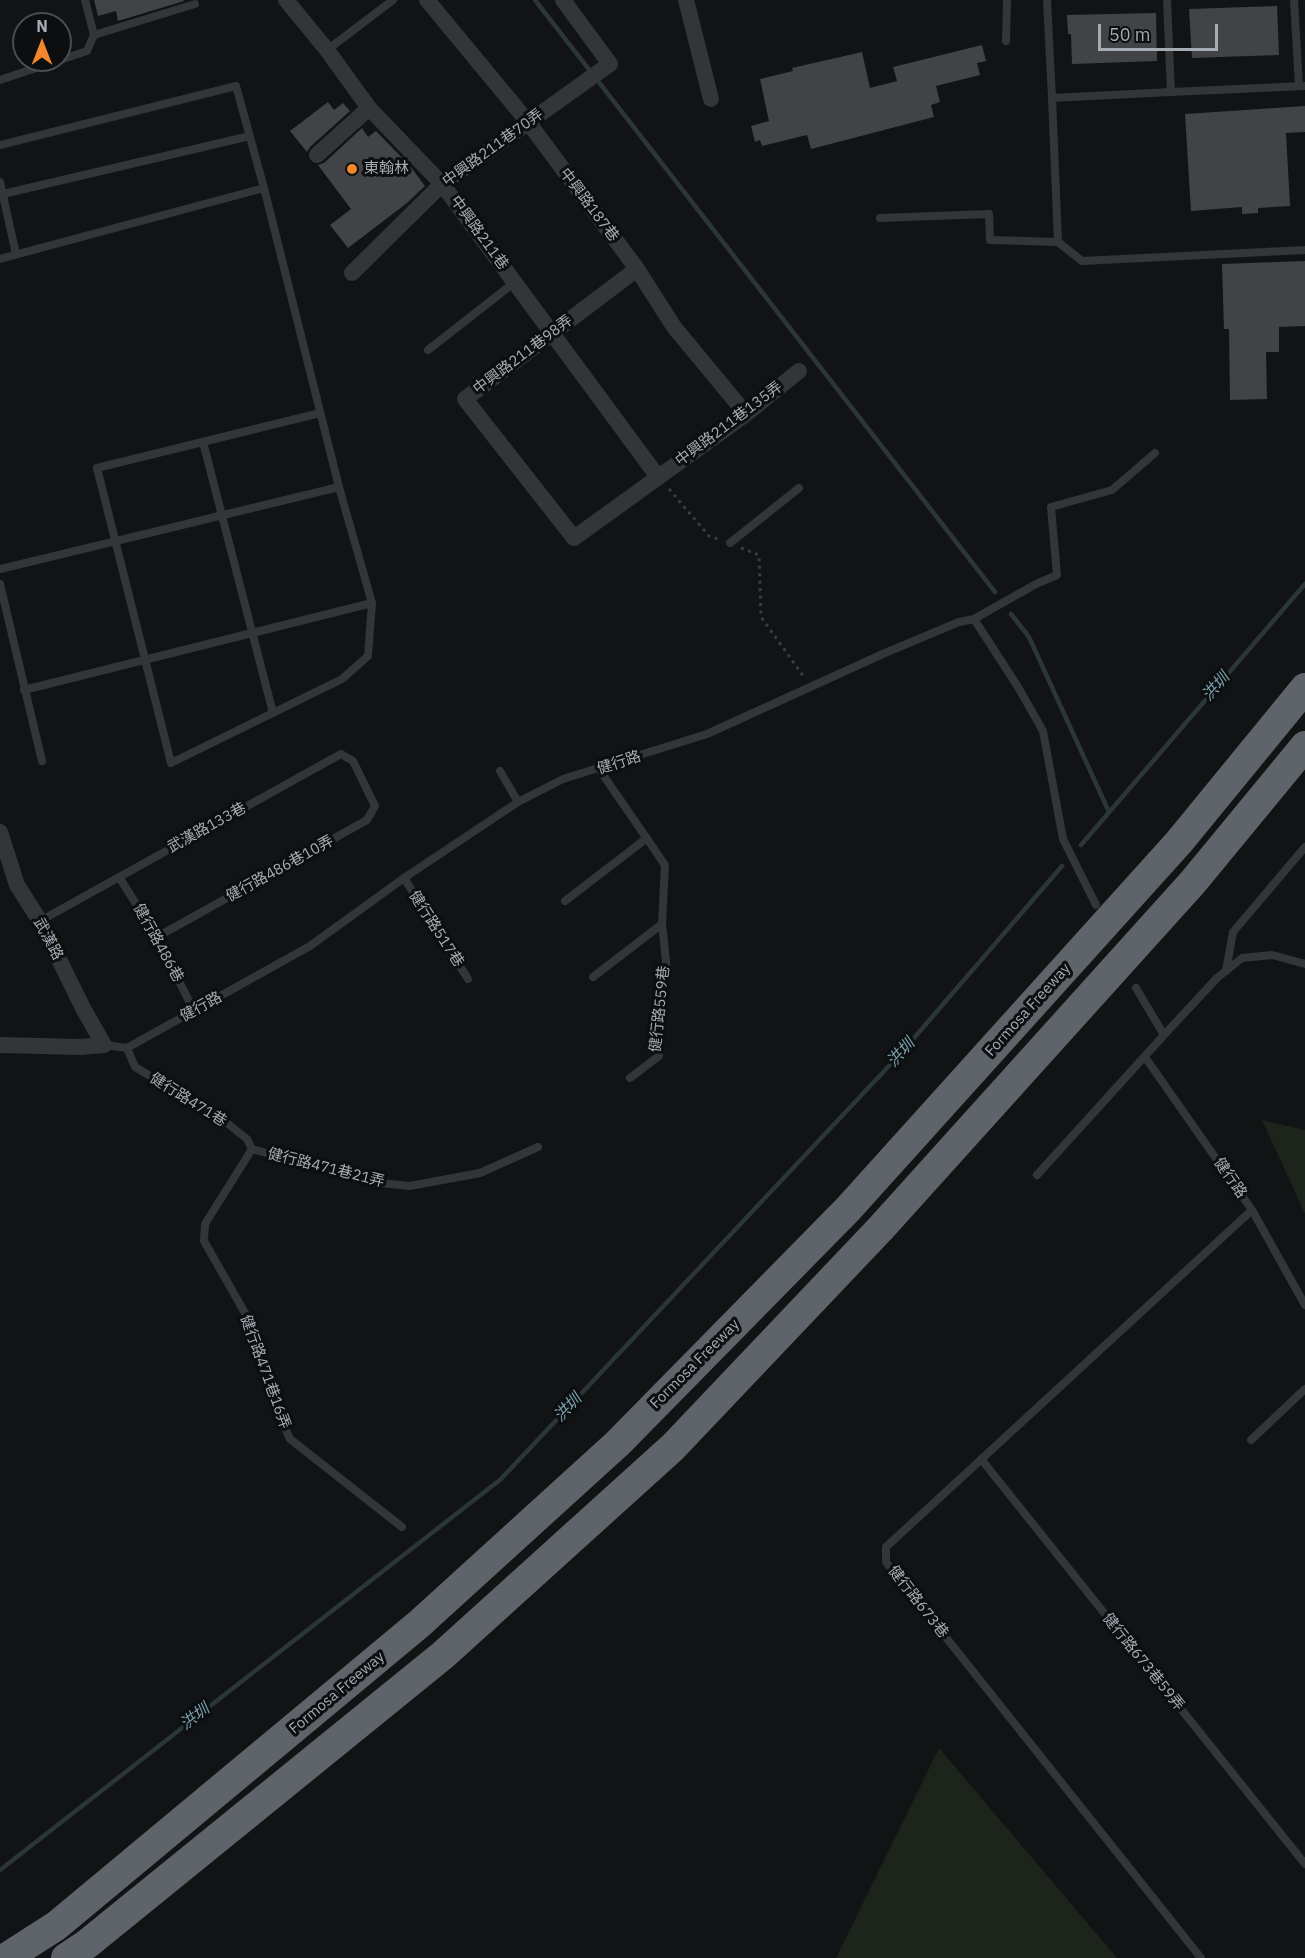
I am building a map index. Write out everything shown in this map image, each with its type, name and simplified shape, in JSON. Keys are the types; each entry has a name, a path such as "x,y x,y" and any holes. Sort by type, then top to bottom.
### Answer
{"highway":[{"name":"Formosa Freeway","path":"6,1958 56,1926 419,1624 618,1443 848,1209 1179,842 1305,688"},
{"path":"66,1958 87,1944 443,1655 673,1447 889,1219 1192,882 1305,746"}],"street":[{"name":"中興路211巷","path":"286,0 327,50 369,108 442,184 658,477"},
{"name":"中興路187巷","path":"427,0 528,122 637,269 674,327 746,414"},
{"name":"中興路211巷70弄","path":"352,273 442,184 599,72 563,0"},
{"path":"686,0 711,99"},
{"path":"317,155 369,108"},
{"name":"中興路211巷98弄","path":"574,538 465,399 637,269"},
{"name":"中興路211巷135弄","path":"574,538 746,414 799,371"},
{"name":"武漢路","path":"0,832 17,885 40,921 104,1045"},
{"path":"0,1045 81,1047 104,1045"}],"lane":[{"path":"72,56 87,51 94,35 85,0"},
{"path":"327,50 393,0"},
{"path":"1006,41 1007,0"},
{"path":"1047,0 1058,242"},
{"path":"1167,0 1171,92"},
{"path":"1052,98 1302,86 1294,0"},
{"path":"94,35 195,4"},
{"path":"0,80 24,72"},
{"path":"0,145 236,86 250,136 339,487 372,603 368,656 342,680 171,763 96,468 320,413"},
{"path":"3,194 250,136"},
{"path":"0,182 16,254"},
{"path":"0,259 264,188"},
{"path":"880,218 989,214 990,240 1058,242 1082,261 1305,250"},
{"path":"428,350 514,282"},
{"path":"202,442 273,713"},
{"name":"健行路","path":"127,1048 310,946 404,878 518,802 563,779 707,734 810,686 959,622 974,619 1035,584 1057,575 1051,507 1112,490 1155,453"},
{"path":"0,569 339,487"},
{"path":"730,543 799,488"},
{"path":"0,584 42,761"},
{"path":"24,690 372,603"},
{"path":"974,619 1043,731 1064,839 1096,905"},
{"name":"武漢路133巷","path":"40,921 341,754 353,761 364,783"},
{"name":"健行路559巷","path":"599,769 666,865 662,924 667,970 659,995 659,1056 630,1078"},
{"path":"500,771 518,802"},
{"name":"健行路486巷10弄","path":"157,938 367,820 375,806 364,783"},
{"path":"565,901 646,838"},
{"path":"1226,971 1233,932 1305,847"},
{"name":"健行路486巷","path":"119,877 157,938 194,1011"},
{"name":"健行路517巷","path":"404,878 468,979"},
{"path":"593,977 662,924"},
{"path":"1037,1175 1217,978 1242,958 1272,955 1305,964"},
{"path":"1136,988 1164,1035"},
{"path":"104,1045 127,1048"},
{"name":"健行路471巷","path":"127,1048 135,1067 222,1119 247,1138 252,1149"},
{"name":"健行路","path":"1145,1057 1252,1210 1305,1305"},
{"name":"健行路471巷21弄","path":"252,1149 371,1182 410,1186 480,1173 538,1147"},
{"name":"健行路471巷16弄","path":"252,1149 206,1224 204,1241 244,1313 268,1377 273,1401 290,1439 402,1527"},
{"name":"健行路673巷","path":"1201,1958 886,1562 886,1547 1252,1210"},
{"path":"1251,1440 1305,1389"},
{"name":"健行路673巷59弄","path":"981,1459 1305,1864"}],"path":[{"path":"658,477 709,536 759,555 761,617 810,686"}],"shaded area":[{"path":"1262,1120 1305,1130 1305,1214"},
{"path":"939,1748 1117,1958 836,1958"}],"building":[{"path":"94,0 184,1 118,21 116,11 98,16"},
{"path":"1277,6 1279,55 1192,58 1189,9"},
{"path":"1156,13 1157,61 1072,64 1071,34 1068,34 1067,15"},
{"path":"982,45 986,61 977,63 980,75 936,86 940,102 931,105 934,117 811,149 807,135 762,146 760,140 755,142 751,126 769,121 760,79 793,71 792,68 862,52 870,88 897,81 893,67"},
{"path":"328,102 334,110 343,103 350,111 307,152 290,131"},
{"path":"1305,106 1305,132 1286,133 1290,206 1258,208 1258,213 1242,214 1242,207 1191,211 1185,114"},
{"path":"362,128 368,137 376,131 410,166 425,186 407,203 348,248 330,225 351,209 318,165 324,163"},
{"path":"1305,261 1305,326 1279,327 1279,352 1266,352 1267,399 1230,400 1229,329 1224,329 1222,264"}],"waterway":[{"path":"535,0 995,592"},
{"name":"洪圳","path":"1081,845 1305,584"},
{"path":"1011,614 1029,637 1109,812"},
{"name":"洪圳","path":"0,1870 501,1479 902,1052 1062,866"}],"place":[{"name":"東翰林","path":"352,169"}]}
